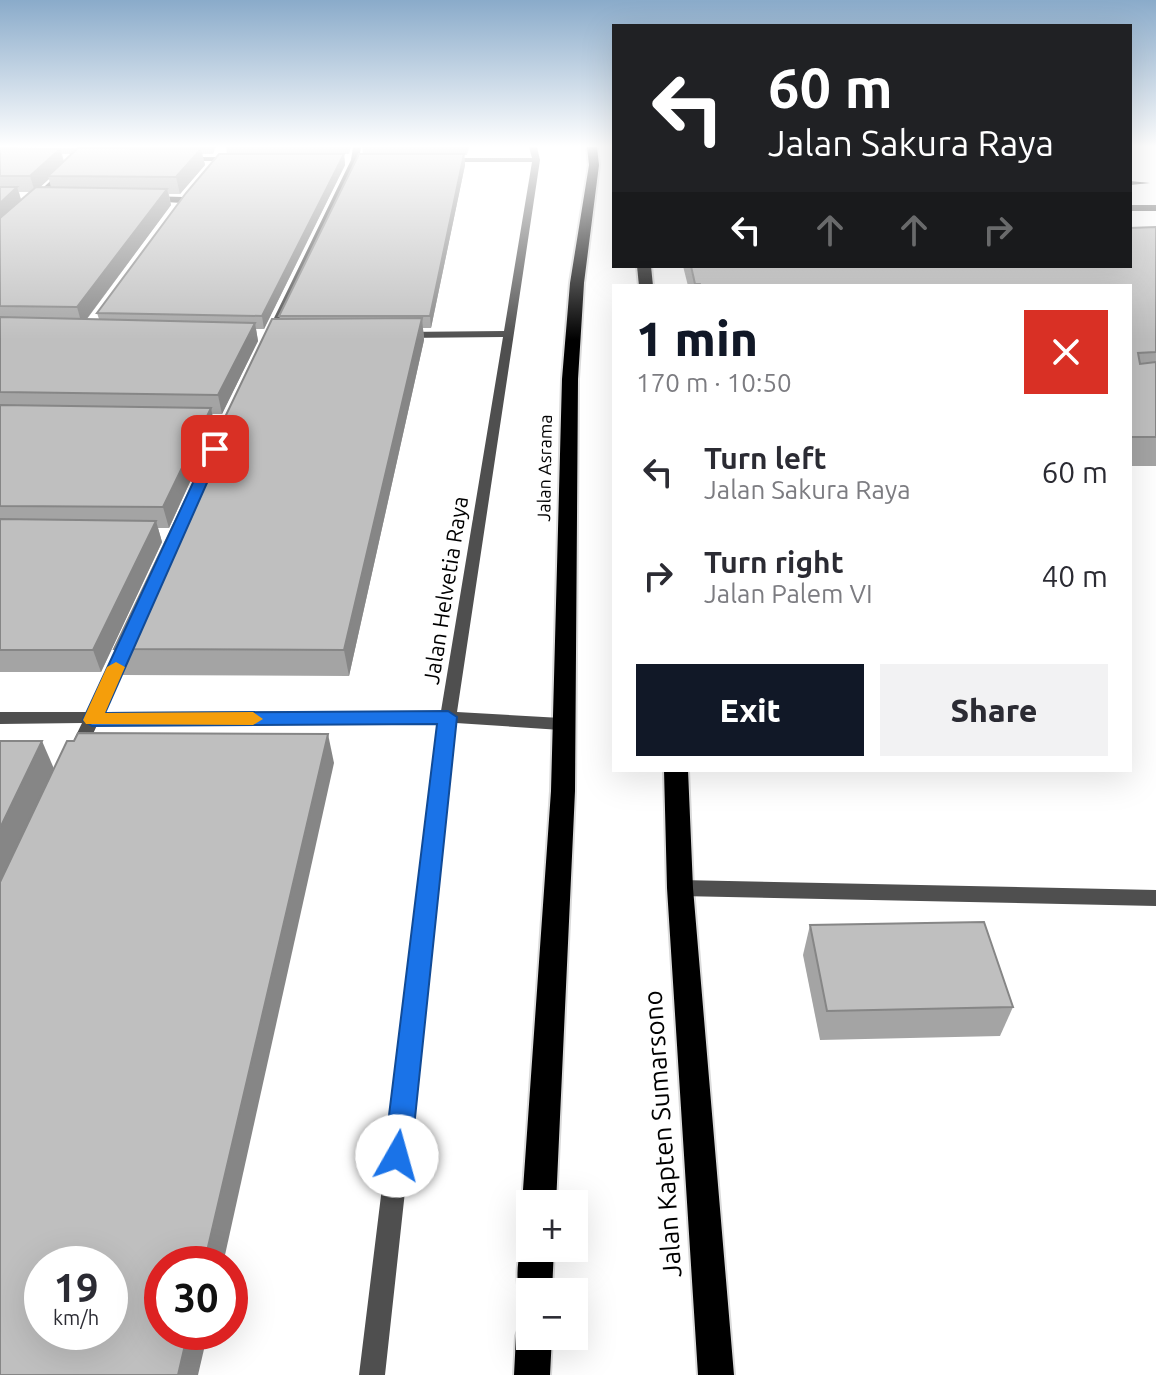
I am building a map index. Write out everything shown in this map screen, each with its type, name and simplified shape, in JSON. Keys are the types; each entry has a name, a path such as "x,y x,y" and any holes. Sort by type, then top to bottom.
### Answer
{"highway":[{"name":"Jalan Asrama","path":"540,1190 563,791 561,724 568,643 570,379 577,283 587,211"},
{"name":"Jalan Kapten Sumarsono","path":"676,772 680,888 716,1375"},
{"path":"532,1375 533,1350"}],"street":[{"path":"0,233 22,211"},
{"path":"270,335 329,211"},
{"name":"Jalan Helvetia Raya","path":"372,1375 448,717 526,211"},
{"path":"381,335 508,334"},
{"path":"66,776 131,635"},
{"path":"0,718 448,717 561,724"},
{"path":"680,888 1156,898"}],"building":[{"path":"8,211 150,211 77,307 0,306 0,218"},
{"path":"173,211 315,211 262,316 97,313"},
{"path":"331,211 452,211 430,316 279,316"},
{"path":"1156,227 1156,352 1138,353 1140,364 1156,362 1156,437 1132,437 1132,284 695,284 691,268 1132,268 1132,228"},
{"path":"0,317 255,323 218,395 0,392"},
{"path":"422,318 344,650 114,649 272,319"},
{"path":"0,405 211,408 163,507 0,506"},
{"path":"0,519 156,521 93,650 0,650"},
{"path":"78,733 328,734 208,1246 144,1246 144,1350 184,1350 178,1375 0,1375 0,882 67,741 74,741"},
{"path":"0,741 42,741 0,828"},
{"path":"984,922 1013,1007 827,1011 810,925"}],"slow traffic":[{"path":"116,667 92,720 253,719"}],"route":[{"path":"215,449 92,720 448,717 397,1156"}]}
